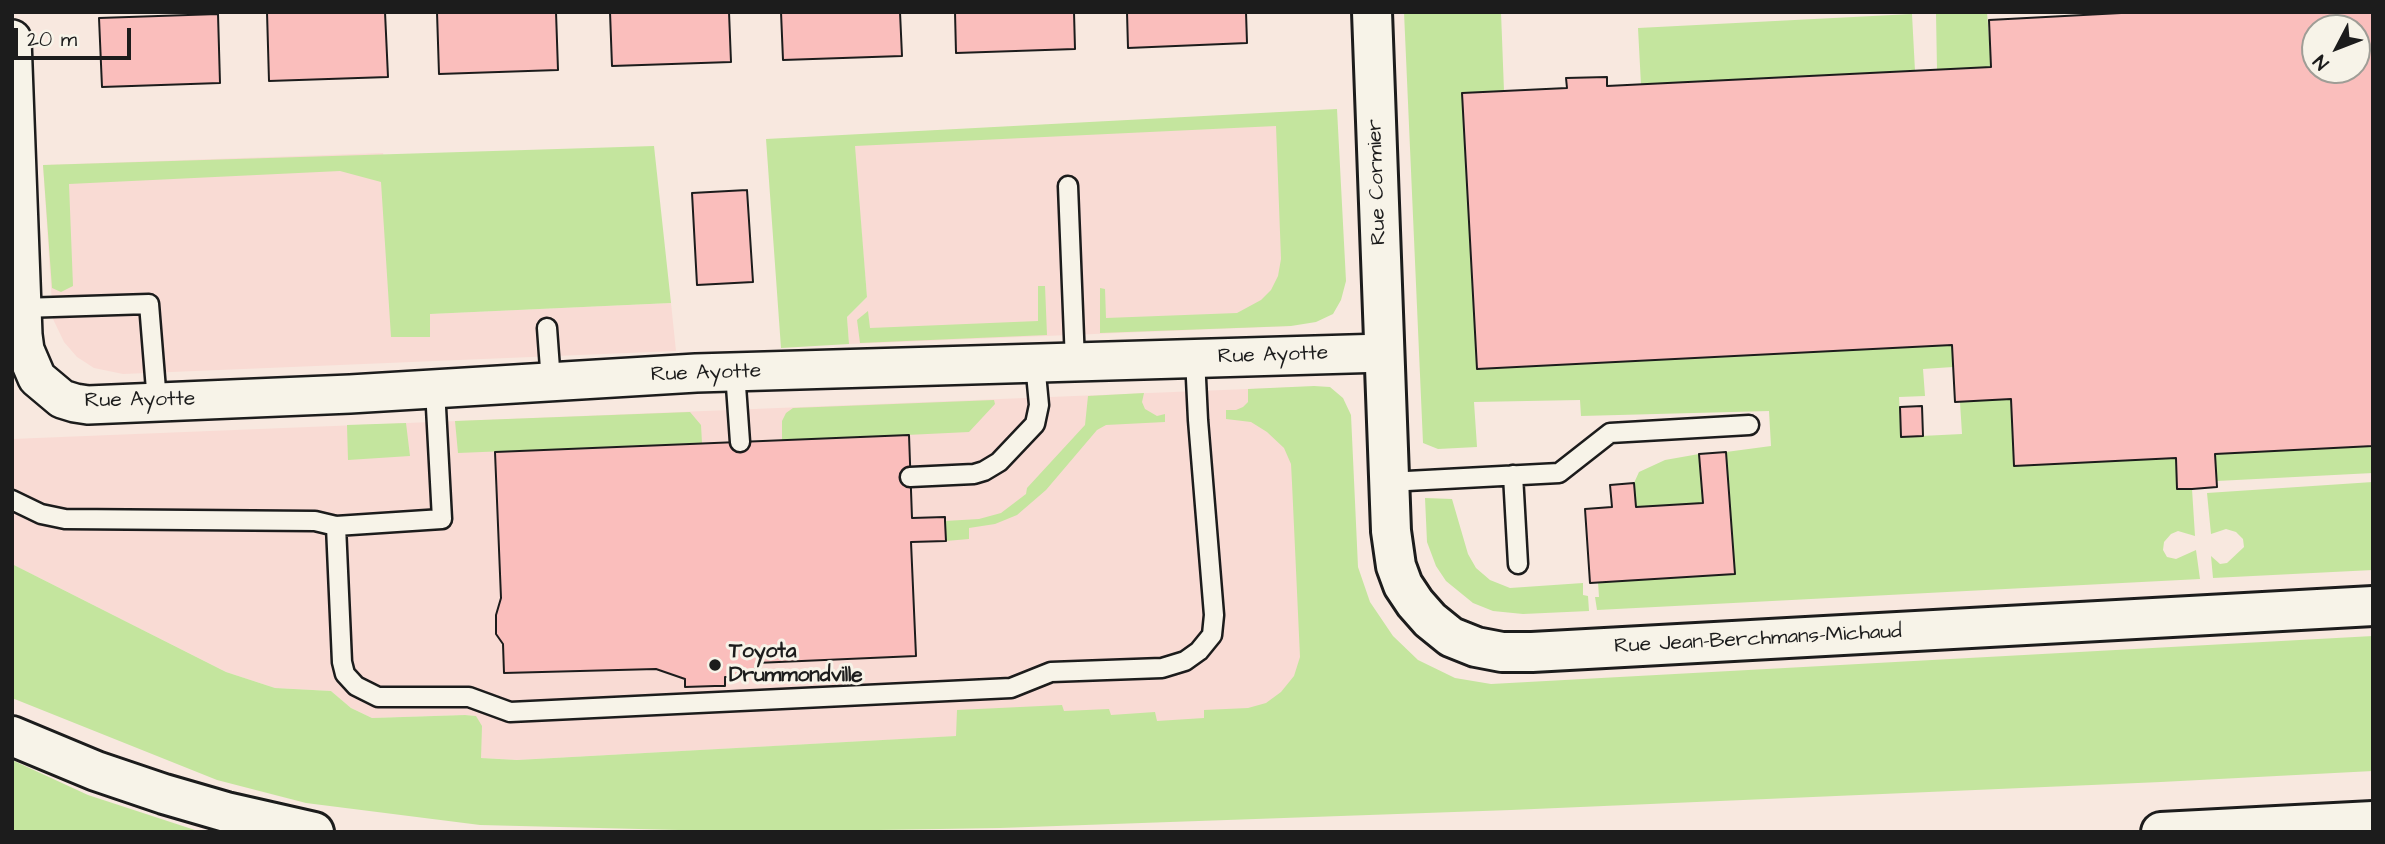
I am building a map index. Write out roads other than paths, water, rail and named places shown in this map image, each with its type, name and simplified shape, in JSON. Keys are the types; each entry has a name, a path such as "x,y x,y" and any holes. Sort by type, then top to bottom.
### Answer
{"main road":[{"name":"Rue Cormier","path":"1371,12 1384,353"},
{"name":"Rue Jean-Berchmans-Michaud","path":"1384,353 1388,482 1396,566 1415,603 1430,620 1451,637 1476,647 1502,652 2373,606"},
{"path":"12,737 96,771 164,794 314,832"},
{"path":"2161,832 2373,821"}],"street":[{"path":"12,39 22,308"},
{"name":"Rue Ayotte","path":"22,308 25,350 37,378 62,399 88,405 734,372 1384,353"}],"lane":[{"path":"1068,186 1075,362"},
{"path":"22,308 149,304 157,402"},
{"path":"547,328 551,382"},
{"path":"336,526 342,662 345,674 356,686 377,697 469,697 510,712 1012,688 1051,672 1162,667 1185,661 1199,651 1212,635 1195,358"},
{"path":"910,477 974,474 999,462 1035,424 1039,405 1035,363"},
{"path":"734,372 740,442"},
{"path":"12,500 41,514 65,519 315,521 336,526 442,519 435,389"},
{"path":"1388,482 1559,473 1610,433 1749,425"},
{"path":"1514,475 1518,564"}],"place":[{"name":"Toyota Drummondville","path":"715,665"}]}
